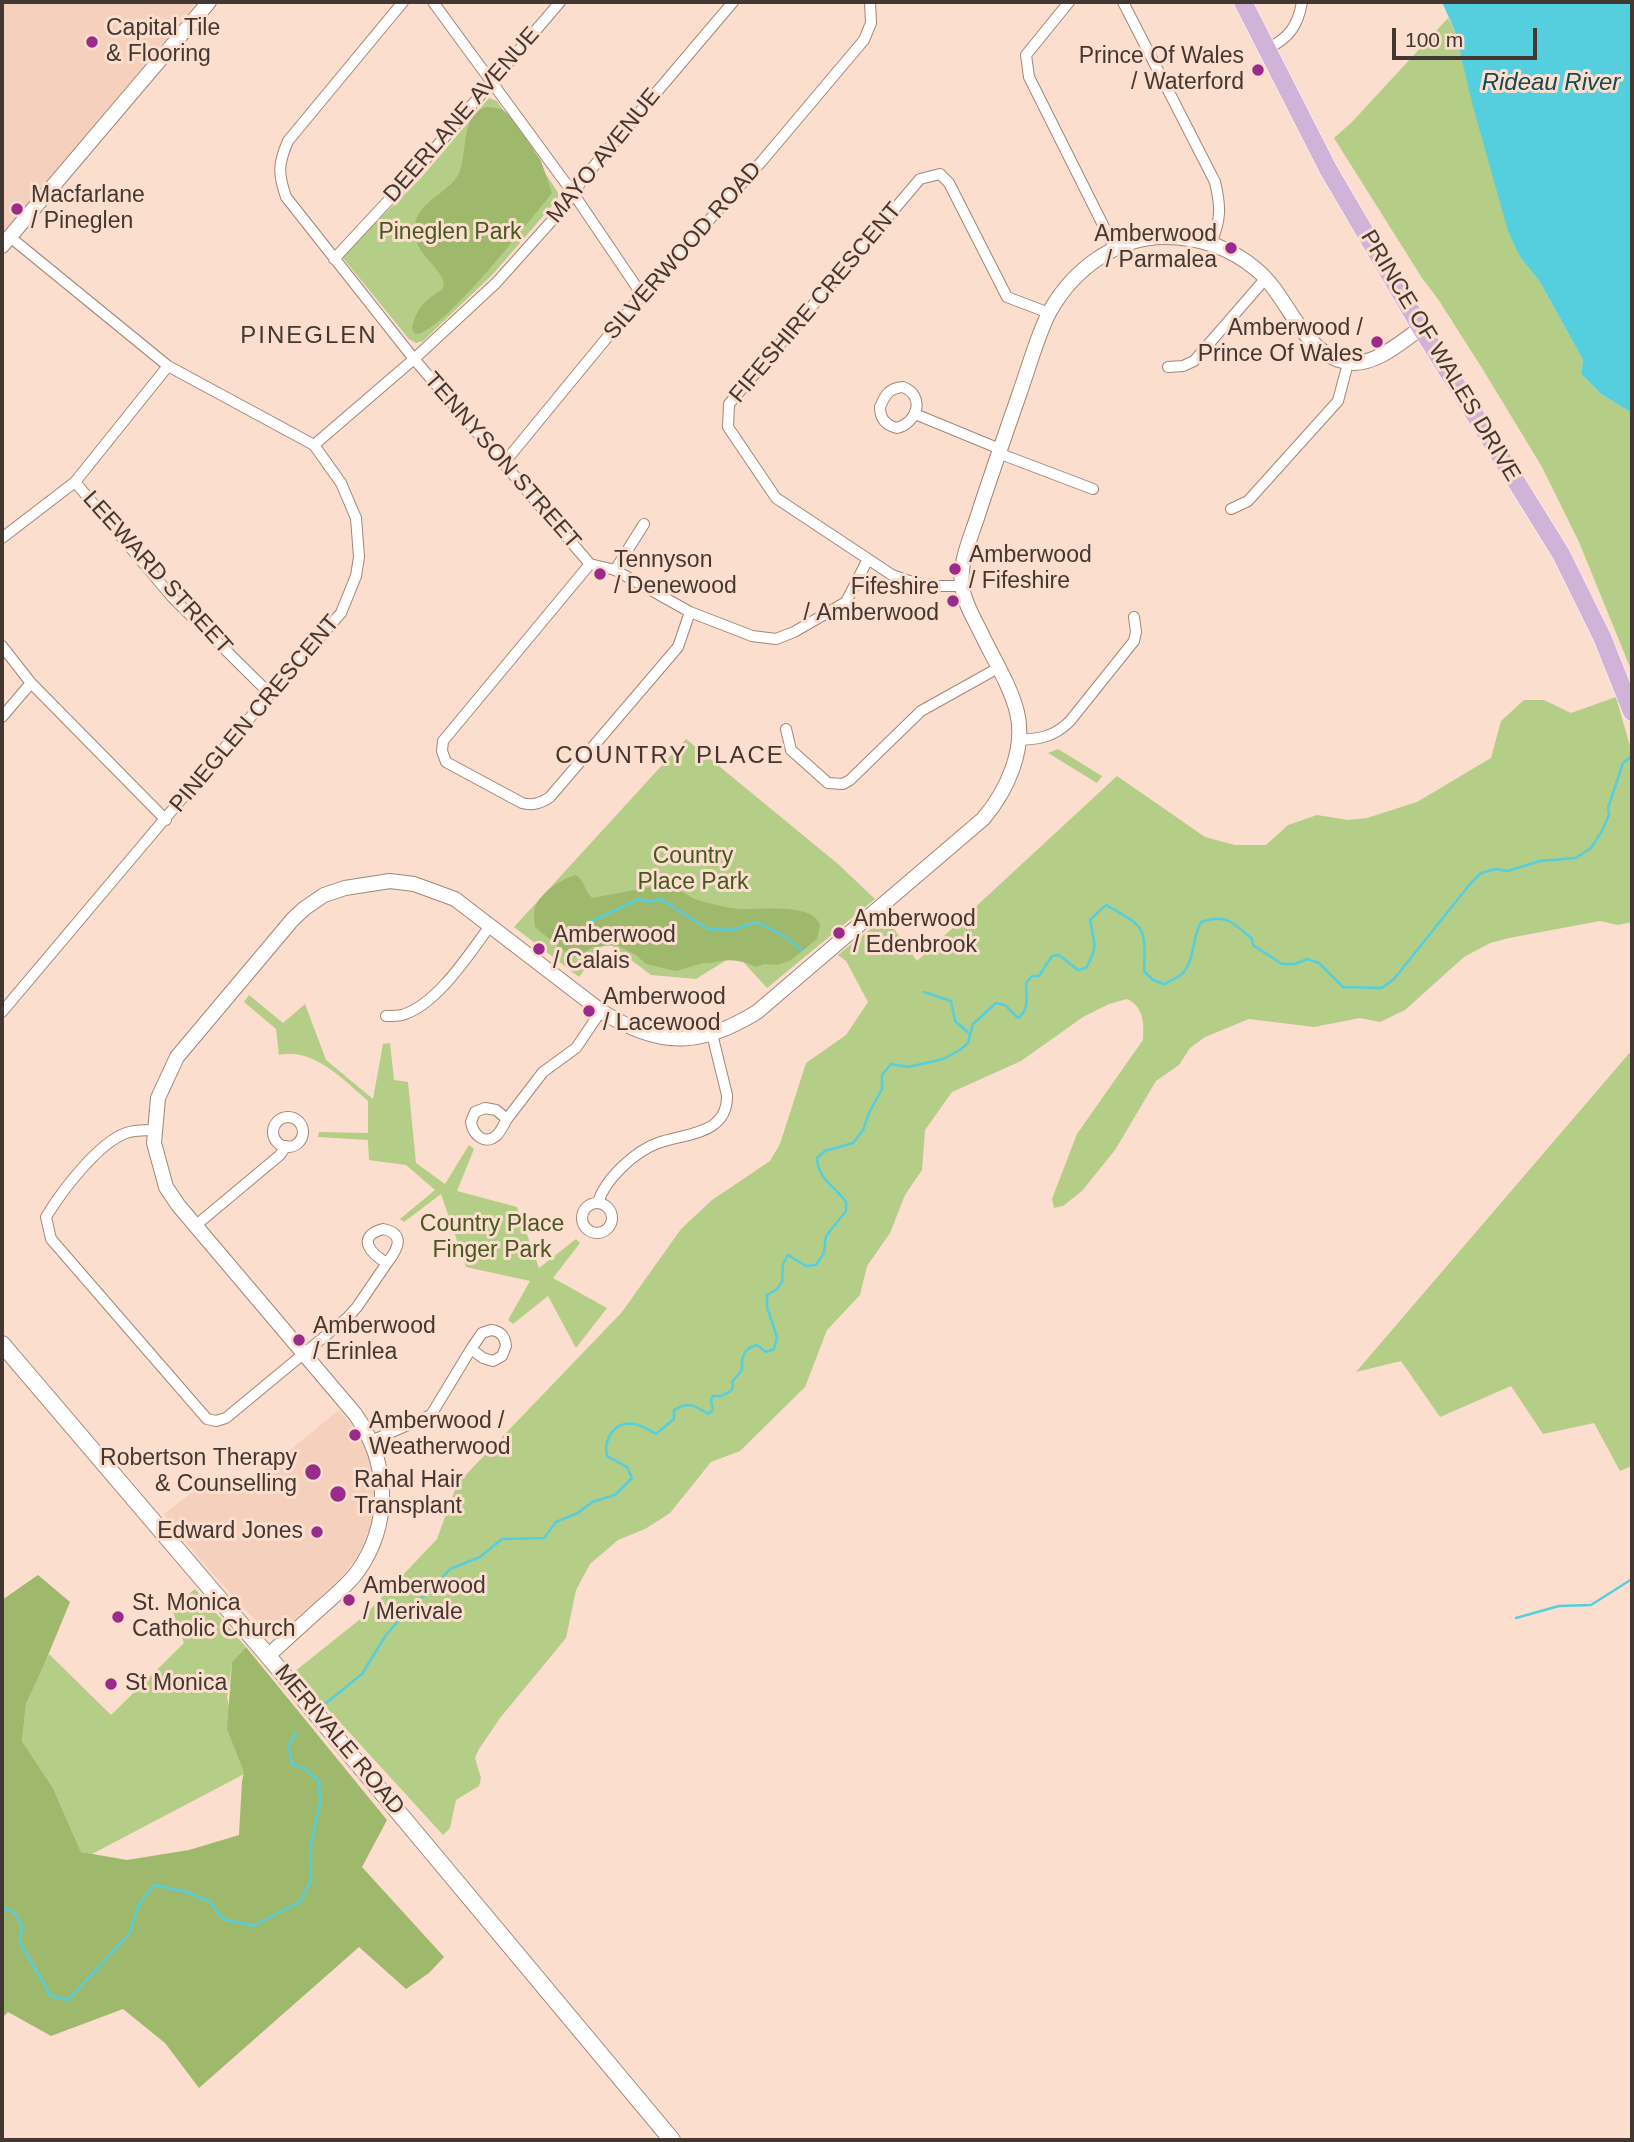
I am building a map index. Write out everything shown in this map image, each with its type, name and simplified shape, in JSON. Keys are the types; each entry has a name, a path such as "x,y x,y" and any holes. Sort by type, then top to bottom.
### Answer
{"main road":[{"name":"PRINCE OF WALES DRIVE","path":"1243,2 1322,158 1421,328 1551,536 1602,638 1632,712"},
{"name":"MERIVALE ROAD","path":"2,1344 268,1656 672,2140"}],"street":[{"path":"6,242 209,2"},
{"name":"TENNYSON STREET","path":"403,2 288,141 280,160 280,179 286,197 414,359 590,564 615,570 690,612 752,635 776,639 794,632 846,601 868,559"},
{"path":"433,2 572,193 642,295"},
{"name":"DEERLANE AVENUE","path":"334,259 413,174 561,2"},
{"name":"MAYO AVENUE","path":"314,445 414,359 506,273 565,206 572,193 733,2"},
{"name":"SILVERWOOD ROAD","path":"504,463 642,295 762,161 864,40 871,23 870,2"},
{"path":"1069,2 1026,55 1029,77 1115,249"},
{"path":"1123,2 1215,183 1220,204 1218,226 1211,243"},
{"path":"1267,49 1292,33 1302,2"},
{"name":"FIFESHIRE CRESCENT","path":"962,586 915,583 892,575 776,498 728,427 729,404 920,179 940,174 949,183 1007,297 1049,313"},
{"path":"268,1656 359,1571 378,1529 383,1506 382,1485 371,1441 355,1415 195,1226 166,1187 154,1143 154,1130 158,1098 177,1056 293,919 324,895 367,883 390,881 414,884 455,899 601,1011 622,1024 664,1038 687,1039 732,1028 757,1012 983,819 998,802 1008,780 1018,740 1017,715 1010,692 969,607 962,586 962,563 1049,313 1063,290 1095,258 1115,249 1158,237 1183,237 1227,249 1247,262 1266,278 1310,341 1327,355 1348,363 1363,361 1385,353 1421,328"},
{"name":"PINEGLEN CRESCENT","path":"2,1012 341,613 356,576 359,557 356,518 341,483 314,445 169,366 6,242"},
{"path":"1167,367 1183,366 1194,361 1266,278"},
{"path":"1231,509 1248,501 1338,401 1348,363"},
{"path":"2,538 75,482 169,366"},
{"path":"915,414 1093,489"},
{"name":"LEEWARD STREET","path":"75,482 172,597 270,694"},
{"path":"615,570 644,524"},
{"path":"590,564 443,741 442,751 446,762 522,803 530,805 550,797 678,647 690,612"},
{"path":"1018,740 1036,739 1058,732 1070,721 1134,641 1134,617"},
{"path":"2,646 31,683 166,820"},
{"path":"786,729 791,750 828,783 843,783 922,711 998,668"},
{"path":"2,716 31,683"},
{"path":"386,1016 410,1011 444,986 490,926"},
{"path":"507,1119 543,1072 576,1048 601,1011"},
{"path":"597,1203 617,1174 636,1155 656,1143 707,1129 718,1123 724,1115 727,1095 712,1034"},
{"path":"154,1130 127,1132 103,1146 46,1217 51,1239 206,1419 226,1419 304,1353 357,1307 387,1263"},
{"path":"195,1226 280,1155 286,1146"},
{"path":"371,1441 431,1415 471,1349"}],"shaded area":[{"path":"2,2 197,2 2,236"},
{"path":"339,1410 359,1434 370,1459 377,1488 371,1526 357,1557 337,1583 281,1631 266,1632 201,1561 164,1514 200,1486 256,1478"}],"green space":[{"path":"1448,18 1456,34 1520,257 1540,282 1583,360 1581,374 1601,394 1632,413 1632,672 1579,542 1542,467 1482,368 1334,138"},
{"name":"Pineglen Park","path":"489,98 497,101 559,194 557,200 493,274 423,341 416,343 409,339 343,258 421,178"},
{"path":"487,107 502,109 513,119 541,161 552,193 467,294 431,327 418,334 414,333 412,328 418,312 426,301 443,288 444,283 418,245 415,228 417,218 427,204 455,180 462,165 466,135 472,117"},
{"path":"1616,697 1632,753 1632,922 1618,925 1600,921 1490,943 1464,957 1405,1010 1380,1022 1360,1018 1314,1027 1249,1019 1205,1037 1190,1048 1179,1065 1156,1081 1115,1150 1082,1191 1063,1206 1054,1208 1052,1199 1077,1134 1143,1040 1143,1022 1137,1006 1127,999 1109,1004 1083,1017 1021,1061 952,1092 925,1130 922,1170 905,1195 890,1233 867,1266 860,1295 827,1330 805,1387 740,1451 711,1462 670,1513 645,1529 618,1540 590,1564 576,1590 566,1638 500,1718 479,1749 475,1758 481,1778 479,1786 456,1800 450,1828 443,1835 294,1672 363,1617 437,1539 457,1484 622,1312 681,1229 712,1200 770,1161 780,1144 806,1063 846,1035 868,1002 846,961 838,955 874,926 894,929 917,961 1117,776 1205,837 1235,845 1266,845 1288,825 1317,815 1348,820 1367,818 1417,802 1491,758 1501,721 1524,700 1544,700 1571,713"},
{"name":"Country Place Park","path":"686,739 838,864 875,899 767,988 736,954 696,979 651,975 606,941 579,977 514,927"},
{"path":"1058,749 1102,776 1097,783 1048,753"},
{"path":"576,875 592,898 667,884 696,900 724,907 796,910 815,918 820,925 817,939 791,960 778,965 765,964 756,967 725,960 676,971 646,964 636,955 616,945 593,947 578,957 570,956 535,927 534,913 539,900 548,890"},
{"name":"Country Place Finger Park","path":"249,995 283,1023 305,1004 326,1060 373,1099 383,1044 390,1043 394,1080 408,1082 416,1163 445,1184 469,1145 474,1149 457,1191 517,1207 539,1268 576,1239 580,1243 553,1278 607,1308 576,1348 548,1296 513,1324 508,1320 530,1281 466,1267 441,1194 404,1222 400,1219 435,1190 406,1165 369,1160 368,1140 318,1137 319,1132 368,1133 368,1101 338,1075 316,1061 292,1054 279,1055 276,1029 244,1002"},
{"path":"1632,1050 1632,1466 1620,1471 1594,1423 1543,1434 1511,1386 1440,1417 1401,1361 1356,1372"},
{"path":"38,1575 70,1602 26,1704 22,1741 53,1788 81,1852 127,1860 189,1850 239,1835 244,1772 227,1729 232,1662 246,1647 387,1820 362,1867 444,1957 429,1973 406,1989 359,1947 199,2088 165,2043 123,2009 51,2036 8,2012 2,2018 2,1600"},
{"path":"195,1589 246,1647 232,1662 227,1698 248,1772 92,1854 81,1852 53,1788 22,1741 26,1704 49,1654 111,1715 184,1643 173,1612 178,1603"}],"water":[{"name":"Rideau River","path":"1442,2 1632,2 1632,413 1601,394 1581,374 1583,360 1540,282 1520,257 1508,231 1472,103 1456,34"}],"waterway":[{"path":"326,1703 362,1674 386,1635 415,1602 427,1594 450,1569 480,1557 502,1539 544,1538 556,1522 578,1513 592,1502 615,1495 632,1478 627,1467 607,1456 607,1443 616,1428 635,1424 656,1434 674,1419 674,1410 679,1407 695,1406 708,1414 713,1410 713,1396 721,1396 731,1391 732,1382 742,1370 746,1351 757,1345 766,1352 774,1349 777,1337 767,1307 767,1295 776,1290 782,1282 783,1264 788,1255 806,1266 816,1265 824,1253 826,1236 846,1211 846,1202 823,1177 817,1158 825,1151 853,1143 863,1130 882,1089 882,1075 891,1064 908,1067 943,1059 960,1050 968,1043 973,1024 996,1003 1005,1005 1018,1018 1026,1007 1026,983 1032,976 1039,976 1052,956 1059,955 1078,970 1086,968 1094,949 1090,920 1106,905 1129,918 1140,929 1144,945 1144,971 1153,980 1164,984 1180,976 1188,966 1201,922 1223,919 1235,924 1252,939 1253,945 1282,964 1295,964 1307,959 1319,963 1343,987 1382,988 1394,979 1481,873 1496,869 1508,871 1540,861 1576,858 1591,848 1609,815 1608,808 1623,763 1632,756"},
{"path":"590,922 639,899 648,902 660,899 708,929 732,930 756,922 786,938 801,950"},
{"path":"924,992 951,1001 955,1021 970,1034"},
{"path":"1516,1618 1559,1606 1591,1605 1632,1579"},
{"path":"2,1907 15,1913 22,1926 20,1943 51,1996 68,2000 130,1933 138,1906 154,1885 187,1892 210,1902 223,1919 253,1926 300,1902 311,1880 310,1848 320,1803 319,1781 305,1769 292,1764 288,1746 296,1733"}],"place":[{"name":"Capital Tile & Flooring","path":"92,42"},
{"name":"Prince Of Wales / Waterford","path":"1258,70"},
{"name":"Macfarlane / Pineglen","path":"17,209"},
{"name":"Amberwood / Parmalea","path":"1231,248"},
{"name":"Amberwood / Prince Of Wales","path":"1377,342"},
{"name":"Amberwood / Fifeshire","path":"955,569"},
{"name":"Tennyson / Denewood","path":"600,574"},
{"name":"Fifeshire / Amberwood","path":"953,601"},
{"name":"Amberwood / Edenbrook","path":"839,933"},
{"name":"Amberwood / Calais","path":"539,949"},
{"name":"Amberwood / Lacewood","path":"589,1011"},
{"name":"Amberwood / Erinlea","path":"299,1340"},
{"name":"Amberwood / Weatherwood","path":"355,1435"},
{"name":"Robertson Therapy & Counselling","path":"313,1472"},
{"name":"Rahal Hair Transplant","path":"338,1494"},
{"name":"Edward Jones","path":"317,1532"},
{"name":"Amberwood / Merivale","path":"349,1600"},
{"name":"St. Monica Catholic Church","path":"118,1617"},
{"name":"St Monica","path":"111,1684"}],"district":[{"name":"PINEGLEN","path":"309,336"},
{"name":"COUNTRY PLACE","path":"670,756"}]}
